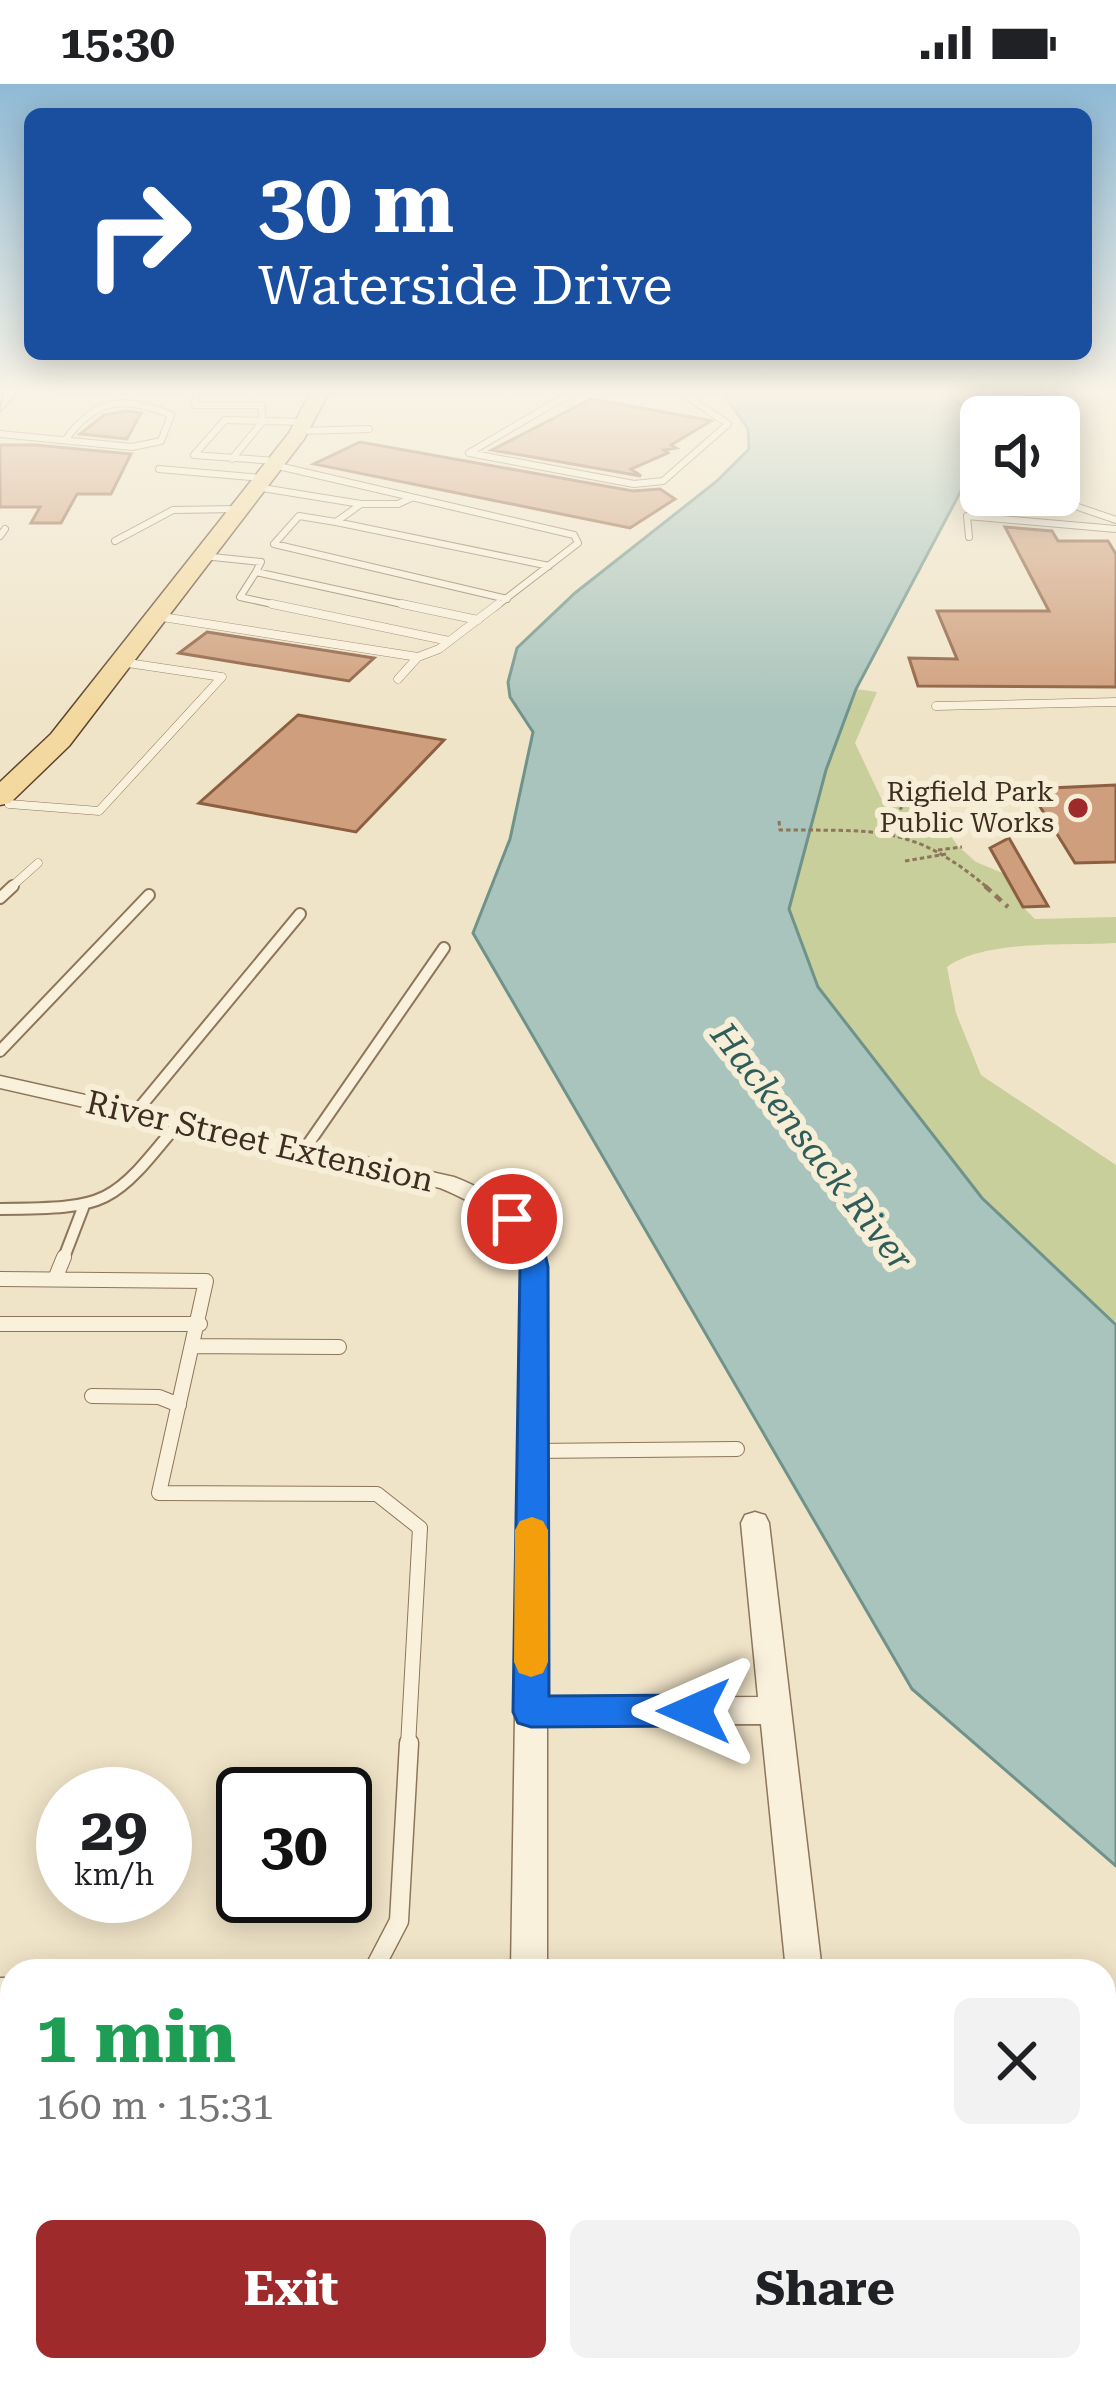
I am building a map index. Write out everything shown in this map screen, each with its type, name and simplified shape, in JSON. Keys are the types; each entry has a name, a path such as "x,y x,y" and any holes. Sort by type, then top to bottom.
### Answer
{"main road":[{"path":"3,806 60,740 248,497"}],"street":[{"name":"River Street Extension","path":"0,1082 475,1192 512,1219 529,1245 534,1267 532,1451"},
{"path":"530,1959 532,1451"},
{"path":"755,1523 803,1959"},
{"path":"531,1712 776,1710"}],"lane":[{"path":"340,497 361,504 398,504 411,498"},
{"path":"398,679 418,657 449,641 578,543 574,536 406,497"},
{"path":"336,522 361,504"},
{"path":"116,541 153,512 180,506 239,509"},
{"path":"1080,508 1116,520"},
{"path":"449,641 239,596 298,516 549,566"},
{"path":"969,537 967,516 1037,519 1113,533"},
{"path":"274,544 507,598"},
{"path":"203,556 261,562"},
{"path":"256,572 478,620"},
{"path":"156,616 418,657"},
{"path":"3,806 99,811 222,677 120,662"},
{"path":"935,706 1116,702"},
{"path":"0,898 38,863"},
{"path":"0,1051 149,895"},
{"path":"136,1112 300,914"},
{"path":"304,1150 444,949"},
{"path":"0,1209 98,1206 121,1192 179,1122"},
{"path":"55,1279 83,1208"},
{"path":"0,1280 206,1281 160,1493 377,1494 420,1528 399,1921 379,1959"},
{"path":"0,1324 200,1324"},
{"path":"194,1346 339,1346"},
{"path":"92,1396 159,1397 179,1405"},
{"path":"532,1451 737,1449"}],"path":[{"path":"880,832 902,807"},
{"path":"779,820 780,830 860,827 938,850 961,862 1008,907"},
{"path":"938,850 962,847"},
{"path":"905,861 946,854"}],"green space":[{"path":"856,689 877,692 855,743 881,798 922,797 958,846 976,862 1005,874 1035,919 1116,917 1116,943 1004,948 947,967 956,1013 981,1075 1116,1165 1116,1325 982,1198 818,987 789,909 826,770"}],"water":[{"name":"Hackensack River","path":"696,497 958,497 856,689 826,770 789,909 818,987 982,1198 1116,1325 1116,1866 912,1689 473,933 510,839 533,732 510,697 508,682 517,648 575,593"}],"building":[{"path":"0,497 75,497 61,523 31,523 40,507 0,507"},
{"path":"478,497 675,499 630,528"},
{"path":"1005,527 1052,531 1058,541 1108,541 1116,554 1116,687 918,686 909,658 957,659 937,611 1049,611"},
{"path":"207,632 374,658 349,681 179,653"},
{"path":"298,715 444,740 356,832 199,803"},
{"path":"1116,785 1116,862 1075,863 1029,789"},
{"path":"1009,838 1048,906 1023,907 990,848"}],"slow traffic":[{"path":"531,1662 532,1530"}],"place":[{"name":"Rigfield Park Public Works","path":"1078,808"}],"route":[{"path":"512,1219 529,1245 534,1267 531,1712 694,1711"}]}
